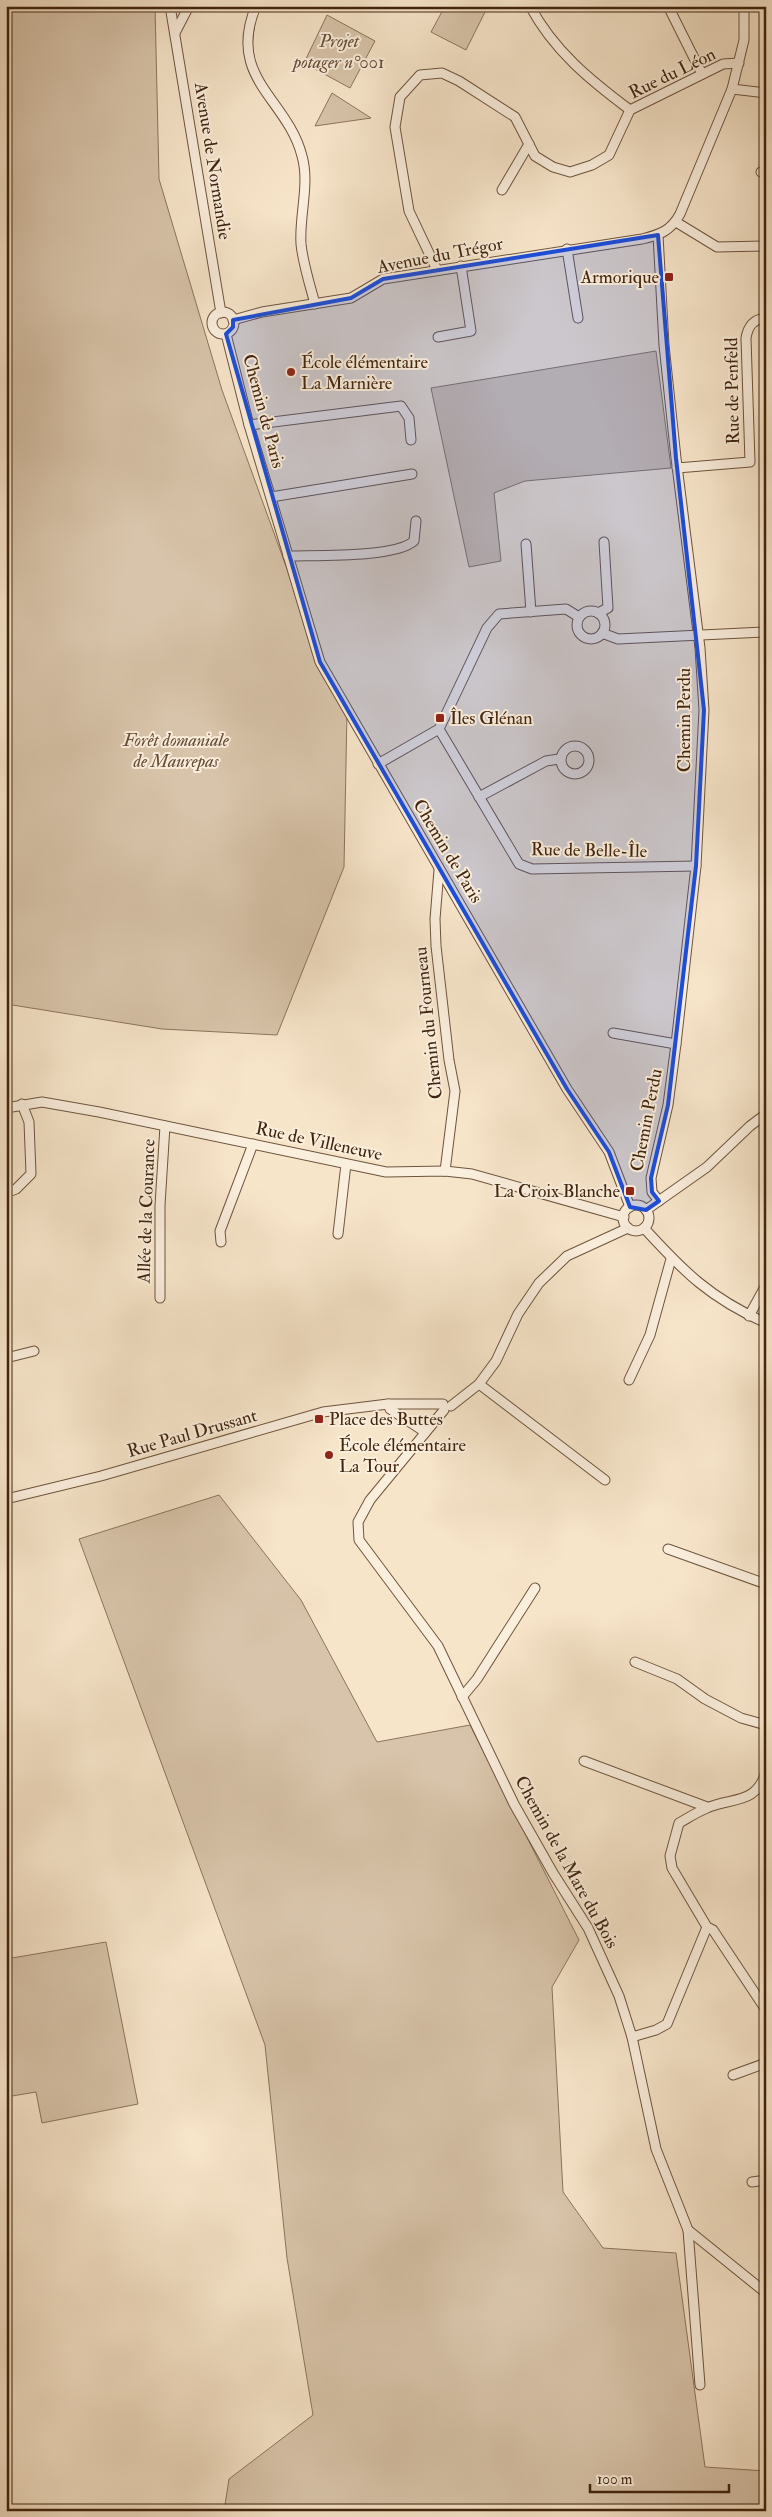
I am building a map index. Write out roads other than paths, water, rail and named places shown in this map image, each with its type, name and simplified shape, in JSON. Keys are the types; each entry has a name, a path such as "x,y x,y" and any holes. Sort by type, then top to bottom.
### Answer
{"street":[{"path":"174,33 189,6"},
{"path":"256,6 250,21 249,59 256,77 292,134 302,156 301,244 315,304"},
{"path":"530,6 546,32 567,59 630,110"},
{"path":"668,6 702,74"},
{"path":"658,236 676,222 732,88 744,40 744,6"},
{"name":"Avenue de Normandie","path":"171,10 182,18"},
{"name":"Avenue de Normandie","path":"171,10 221,312"},
{"name":"Rue du Léon","path":"437,270 409,211 395,128 400,97 420,75 442,73 459,81 515,117 535,156 553,167 570,172 581,170 609,155 630,110 723,64 739,63"},
{"path":"732,88 766,92"},
{"path":"502,190 528,144"},
{"path":"676,222 717,247 766,246"},
{"name":"Avenue du Trégor","path":"233,320 262,312 351,298 383,279 658,236"},
{"name":"Chemin Perdu","path":"658,236 664,345 698,635 704,710 696,866 676,1044 668,1105 651,1178 652,1192 659,1202"},
{"path":"568,249 578,318"},
{"path":"438,337 471,331 461,266"},
{"path":"221,312 227,313 233,320 231,330 226,334 217,332 212,324 215,315 221,312"},
{"name":"Rue de Penfeld","path":"677,468 750,462 747,328 753,322 766,318"},
{"name":"Chemin de Paris","path":"226,334 250,425 320,662 567,1089 609,1152 630,1207"},
{"path":"250,425 401,406 409,418 411,440"},
{"name":"Chemin de Paris","path":"271,496 412,474"},
{"path":"288,556 338,556 404,548 414,541 416,521"},
{"path":"579,617 586,612 598,613 608,608 604,542"},
{"path":"526,544 531,612"},
{"path":"378,764 439,729 492,620 499,614 566,609 579,617"},
{"path":"598,613 604,620 602,633"},
{"path":"579,617 578,630 583,636 591,639 602,633 618,639 766,632"},
{"name":"Rue de Belle-Île","path":"439,729 519,864 532,868 696,866"},
{"path":"479,797 546,761 559,759"},
{"name":"Chemin du Fourneau","path":"439,870 435,919 436,946 449,1060 455,1091 444,1171"},
{"path":"613,1033 676,1044"},
{"name":"Rue de Villeneuve","path":"6,1108 42,1102 386,1172 444,1171 472,1174 624,1217"},
{"path":"6,1193 16,1189 31,1174 29,1122 22,1104"},
{"path":"646,1210 707,1167 750,1126 766,1114"},
{"name":"Allée de la Courance","path":"160,1298 160,1205 165,1126"},
{"path":"221,1242 220,1232 252,1144"},
{"path":"338,1234 346,1164"},
{"path":"446,1407 388,1404 390,1409 425,1432 446,1407 479,1384 496,1361 518,1314 539,1283 567,1256 628,1228 637,1231 644,1228 648,1222 646,1210 640,1206 630,1207 624,1217 628,1228"},
{"path":"644,1228 688,1276 721,1300 749,1316 766,1323"},
{"path":"629,1380 650,1335 671,1259"},
{"path":"749,1316 766,1285"},
{"path":"6,1358 34,1350"},
{"path":"479,1384 606,1480"},
{"name":"Rue Paul Drussant","path":"6,1499 101,1476 323,1412 388,1404"},
{"name":"Chemin de la Mare du Bois","path":"425,1432 370,1500 358,1522 359,1540 438,1646 514,1804 553,1873 588,1928 620,1996 632,2037 656,2149 688,2230 700,2385"},
{"path":"668,1549 766,1584"},
{"path":"462,1697 477,1679 534,1588"},
{"path":"635,1662 677,1679 705,1699 741,1718 766,1725"},
{"path":"584,1762 707,1808"},
{"path":"765,2005 713,1930 707,1927 694,1902 672,1868 671,1850 679,1823 707,1808 741,1800 762,1786 766,1772"},
{"path":"632,2037 667,2024 707,1927"},
{"path":"732,2075 766,2063"},
{"path":"752,2182 766,2180"},
{"path":"688,2230 766,2293"}],"place":[{"name":"Armorique","path":"669,277"},
{"name":"École élémentaire La Marnière","path":"291,372"},
{"name":"Îles Glénan","path":"440,718"},
{"name":"La Croix Blanche","path":"630,1191"},
{"name":"Place des Buttes","path":"319,1419"},
{"name":"École élémentaire La Tour","path":"329,1455"}],"park label":[{"name":"Projet potager n°001","path":"339,51"},
{"name":"Forêt domaniale de Maurepas","path":"176,750"}]}
